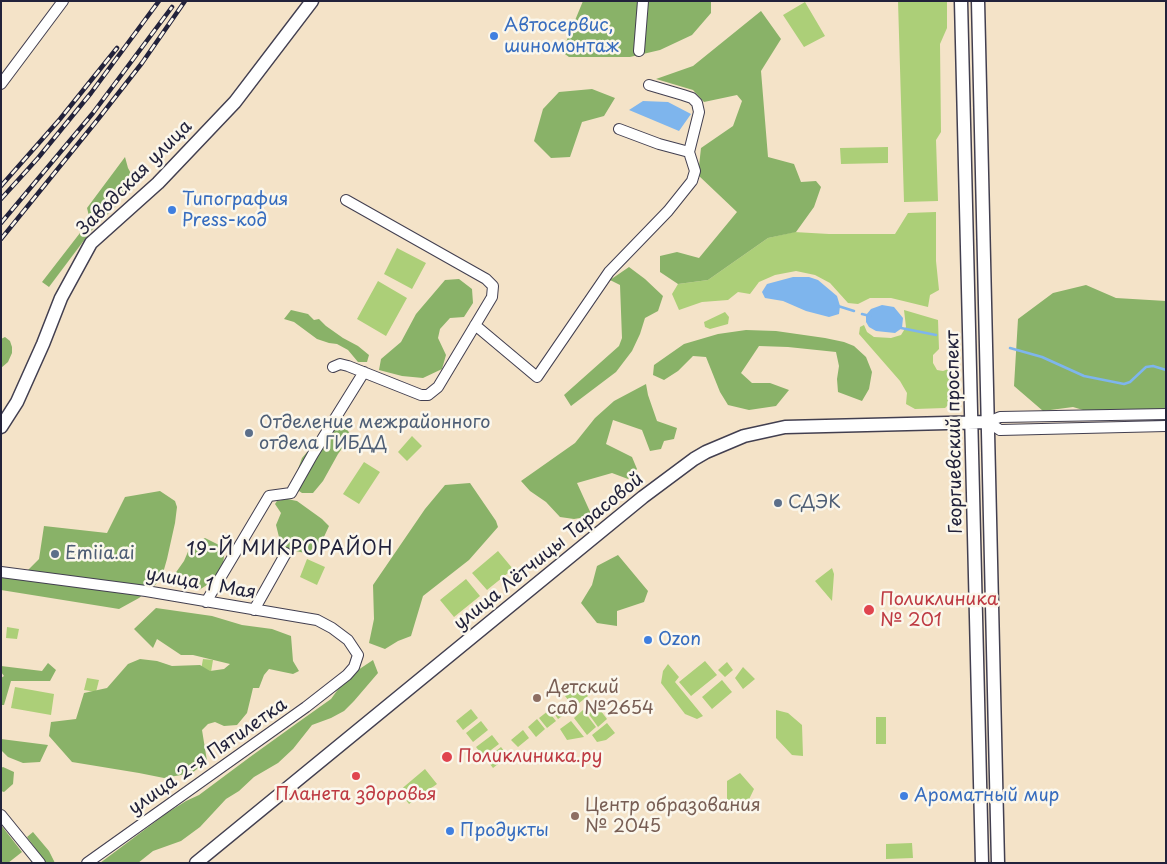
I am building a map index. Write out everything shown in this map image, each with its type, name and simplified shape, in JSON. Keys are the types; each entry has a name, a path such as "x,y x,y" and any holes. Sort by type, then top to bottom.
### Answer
{"main road":[{"name":"Заводская улица","path":"1,427 17,402 61,298 91,243 158,183 235,102 312,1"},
{"name":"Георгиевский проспект","path":"961,1 982,863"},
{"name":"Георгиевский проспект","path":"978,1 998,863"},
{"name":"улица Лётчицы Тарасовой","path":"196,863 643,497 706,452 744,436 784,427 988,422"}],"street":[{"path":"1,84 63,1"},
{"path":"639,51 642,1"},
{"path":"475,325 537,377 609,272 668,211 692,181 695,171 689,152 699,112 697,103 692,98 683,94 649,85"},
{"path":"619,129 659,144 689,152"},
{"path":"333,367 340,364 421,396 428,395 438,387 492,297 493,286 486,279 346,200"},
{"path":"206,602 269,496 291,493 317,446 364,372"},
{"path":"988,422 1000,417 1166,414"},
{"path":"988,422 1000,430 1166,426"},
{"path":"254,610 286,553"},
{"name":"улица 1 Мая","path":"1,572 146,591 317,620 348,640 358,655 354,667 347,675"},
{"name":"улица 2-я Пятилетка","path":"87,863 254,745 347,675"},
{"path":"1,815 40,863"}],"green space":[{"path":"583,1 711,1 711,13 692,35 660,50 630,57 569,57 562,52"},
{"path":"898,1 947,1 947,28 940,44 941,132 936,140 938,201 904,202"},
{"path":"805,2 825,36 804,47 783,15"},
{"path":"761,11 781,39 761,71 768,157 794,164 801,182 816,181 821,187 814,207 796,232 768,238 708,280 678,284 660,272 660,256 677,252 699,258 737,212 698,175 701,148 733,126 742,101 737,95 704,102 693,90 656,79 693,66"},
{"path":"592,89 615,98 604,116 582,122 570,157 551,158 534,141 543,109 559,92"},
{"path":"888,147 888,163 841,164 840,148"},
{"path":"125,157 134,179 116,206 91,231 49,287 42,282 90,220 87,208"},
{"path":"936,212 936,261 939,290 930,295 928,307 891,298 870,298 858,304 848,303 830,283 815,275 796,271 775,275 759,282 750,294 738,292 728,300 702,302 679,310 672,294 678,284 708,280 768,238 794,232 895,234 908,213"},
{"path":"397,248 426,263 412,289 384,274"},
{"path":"629,267 663,296 658,311 645,318 632,351 616,372 571,406 564,395 619,346 622,338 620,285 610,280"},
{"path":"459,279 472,289 473,303 464,317 450,318 440,329 438,338 446,355 442,369 423,378 402,376 379,370 381,359 401,342 416,314 445,280"},
{"path":"378,281 407,298 386,336 357,319"},
{"path":"1086,285 1116,298 1166,301 1166,410 1093,413 1073,407 1043,411 1014,386 1018,319 1053,293"},
{"path":"291,310 308,314 314,320 319,319 326,326 369,355 367,362 358,362 348,350 337,344 317,339 294,322 284,319"},
{"path":"904,310 938,320 939,349 933,355 933,363 937,370 943,371 954,367 954,399 945,408 915,409 906,404 907,393 900,381 859,334 860,327 864,325 867,332 874,337 891,338 901,335 906,327"},
{"path":"725,312 729,317 728,324 710,329 705,327 704,322"},
{"path":"746,330 776,331 825,338 854,346 866,357 872,372 869,389 862,401 838,392 839,366 836,352 788,347 759,346 741,373 752,383 770,383 789,390 776,406 749,410 728,405 720,392 706,357 693,356 678,371 664,380 653,375 654,365 684,344 718,334"},
{"path":"5,337 10,341 12,353 8,362 1,368 1,339"},
{"path":"646,384 657,421 677,428 674,439 664,441 661,449 650,451 642,430 613,420 606,444 632,457 637,469 628,479 612,473 577,483 592,516 574,519 560,517 546,502 530,491 521,481 575,443 595,418 614,401"},
{"path":"338,427 347,429 351,436 338,454 323,481 313,493 302,493 296,489 294,480 302,458 314,444"},
{"path":"412,436 422,446 407,461 398,452"},
{"path":"364,462 380,472 359,504 343,494"},
{"path":"470,483 496,521 498,527 469,560 423,596 411,636 385,649 369,643 374,619 373,585 425,509 445,485"},
{"path":"160,491 175,501 177,507 175,523 161,580 139,598 119,609 1,590 1,578 11,578 25,573 39,559 44,526 107,533 125,497"},
{"path":"287,499 297,501 329,526 323,539 310,554 286,549 279,537 276,525 281,513 275,504 277,501"},
{"path":"205,538 225,548 223,565 218,578 199,590 172,585 172,578 184,561 190,547"},
{"path":"498,551 513,569 487,590 472,573"},
{"path":"618,555 648,591 644,602 617,611 617,626 597,623 581,603 592,585 597,566"},
{"path":"307,559 325,567 317,585 300,577"},
{"path":"832,568 834,574 832,601 815,581"},
{"path":"466,579 480,596 454,617 440,600"},
{"path":"156,608 212,616 242,625 272,629 291,636 293,661 299,671 293,674 269,669 264,675 259,688 253,688 247,713 237,725 224,726 215,722 208,724 202,730 207,761 192,773 164,778 72,762 49,736 51,722 76,719 84,693 107,688 128,664 140,659 157,661 172,666 200,665 210,671 224,669 230,664 193,655 181,655 157,639 153,648 134,629"},
{"path":"7,627 19,629 17,639 6,638"},
{"path":"203,659 213,660 211,672 201,670"},
{"path":"373,660 378,673 344,711 312,725 293,749 278,763 254,777 239,791 226,799 200,827 181,841 153,851 138,863 100,863 167,813 199,795 331,699 339,688 358,670"},
{"path":"705,661 717,675 691,696 679,682"},
{"path":"727,662 733,670 725,677 718,670"},
{"path":"48,663 56,670 50,681 11,681 4,705 1,705 1,678 4,676 1,672 1,666 42,671"},
{"path":"668,664 679,677 675,682 703,716 697,719 685,714 661,683 663,671"},
{"path":"743,667 755,679 743,689 735,678"},
{"path":"87,678 99,680 96,692 84,690"},
{"path":"722,680 732,692 712,709 702,697"},
{"path":"580,685 588,696 574,707 565,696"},
{"path":"15,687 54,694 51,715 11,708"},
{"path":"560,702 568,712 558,719 551,709"},
{"path":"594,702 607,719 598,727 585,709"},
{"path":"471,709 478,718 463,730 456,721"},
{"path":"583,710 596,727 587,735 574,718"},
{"path":"776,710 788,713 802,725 803,756 792,755 776,738"},
{"path":"548,711 556,721 547,728 539,718"},
{"path":"876,717 886,717 886,744 876,744"},
{"path":"537,719 545,729 536,737 528,727"},
{"path":"481,721 488,730 473,742 466,733"},
{"path":"571,721 584,737 567,740 560,729"},
{"path":"607,723 615,733 606,740 597,742 592,735"},
{"path":"523,730 529,738 518,747 511,740"},
{"path":"492,735 499,744 483,756 476,747"},
{"path":"1,739 48,745 40,762 23,763 8,757 1,750"},
{"path":"501,747 508,756 493,768 486,759"},
{"path":"3,767 14,772 13,784 4,792 1,791 1,768"},
{"path":"425,769 437,784 409,804 399,791"},
{"path":"740,773 754,789 743,812 727,802 727,781"},
{"path":"1,825 22,852 8,863 1,863"},
{"path":"33,832 49,851 55,863 46,863 27,837"},
{"path":"912,843 913,858 886,859 886,844"}],"water":[{"path":"643,101 668,102 691,114 679,131 629,110"},
{"path":"793,277 809,277 818,280 837,296 840,306 839,314 829,317 806,311 783,301 765,298 762,292 767,284"},
{"path":"882,305 894,307 903,318 902,328 895,333 876,331 869,327 866,322 866,315 871,309"}],"waterway":[{"path":"838,306 854,311"},
{"path":"862,314 870,316"},
{"path":"901,328 936,335"},
{"path":"1010,348 1042,357 1084,376 1124,384 1130,382 1146,367 1153,366 1166,370"}],"railway":[{"path":"1,199 38,158 91,93 159,1"},
{"path":"1,239 142,63 185,1"},
{"path":"1,223 93,113 172,7"},
{"path":"1,186 60,119 117,48"}],"place":[{"name":"Автосервис, шиномонтаж","path":"494,36"},
{"name":"Типография Press-код","path":"172,210"},
{"name":"Отделение межрайонного отдела ГИБДД","path":"249,433"},
{"name":"СДЭК","path":"778,503"},
{"name":"Emiia.ai","path":"55,554"},
{"name":"Поликлиника № 201","path":"869,610"},
{"name":"Ozon","path":"648,640"},
{"name":"Детский сад №2654","path":"537,698"},
{"name":"Поликлиника.ру","path":"447,757"},
{"name":"Планета здоровья","path":"356,776"},
{"name":"Ароматный мир","path":"904,796"},
{"name":"Центр образования № 2045","path":"575,816"},
{"name":"Продукты","path":"450,831"}],"district":[{"name":"19-Й МИКРОРАЙОН","path":"290,550"}]}
